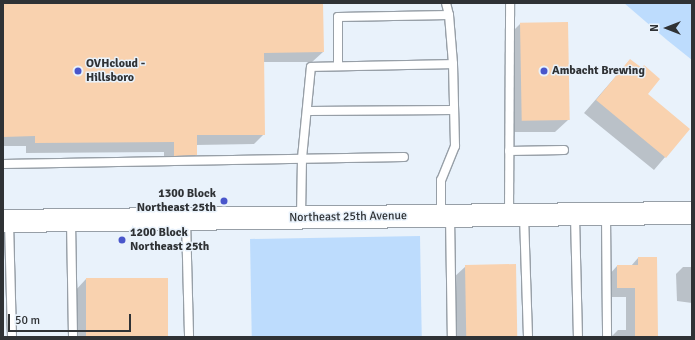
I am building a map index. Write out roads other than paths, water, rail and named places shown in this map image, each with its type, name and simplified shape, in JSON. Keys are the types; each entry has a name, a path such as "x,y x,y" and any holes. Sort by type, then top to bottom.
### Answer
{"main road":[{"name":"Northeast 25th Avenue","path":"6,221 692,213"}],"lane":[{"path":"446,3 453,64 454,146 441,180 446,216 452,337"},
{"path":"510,3 509,151 528,337"},
{"path":"338,65 338,17 448,15"},
{"path":"301,218 302,158 308,111 311,67 338,65 453,64"},
{"path":"308,111 454,110"},
{"path":"509,151 564,150"},
{"path":"3,164 404,157"},
{"path":"575,214 578,337"},
{"path":"606,214 607,337"},
{"path":"186,219 189,337"},
{"path":"70,220 72,337"},
{"path":"6,221 12,337"}],"place":[{"name":"OVHcloud - Hillsboro","path":"78,71"},
{"name":"Ambacht Brewing","path":"544,71"},
{"name":"1300 Block Northeast 25th","path":"224,201"},
{"name":"1200 Block Northeast 25th","path":"122,240"}]}
